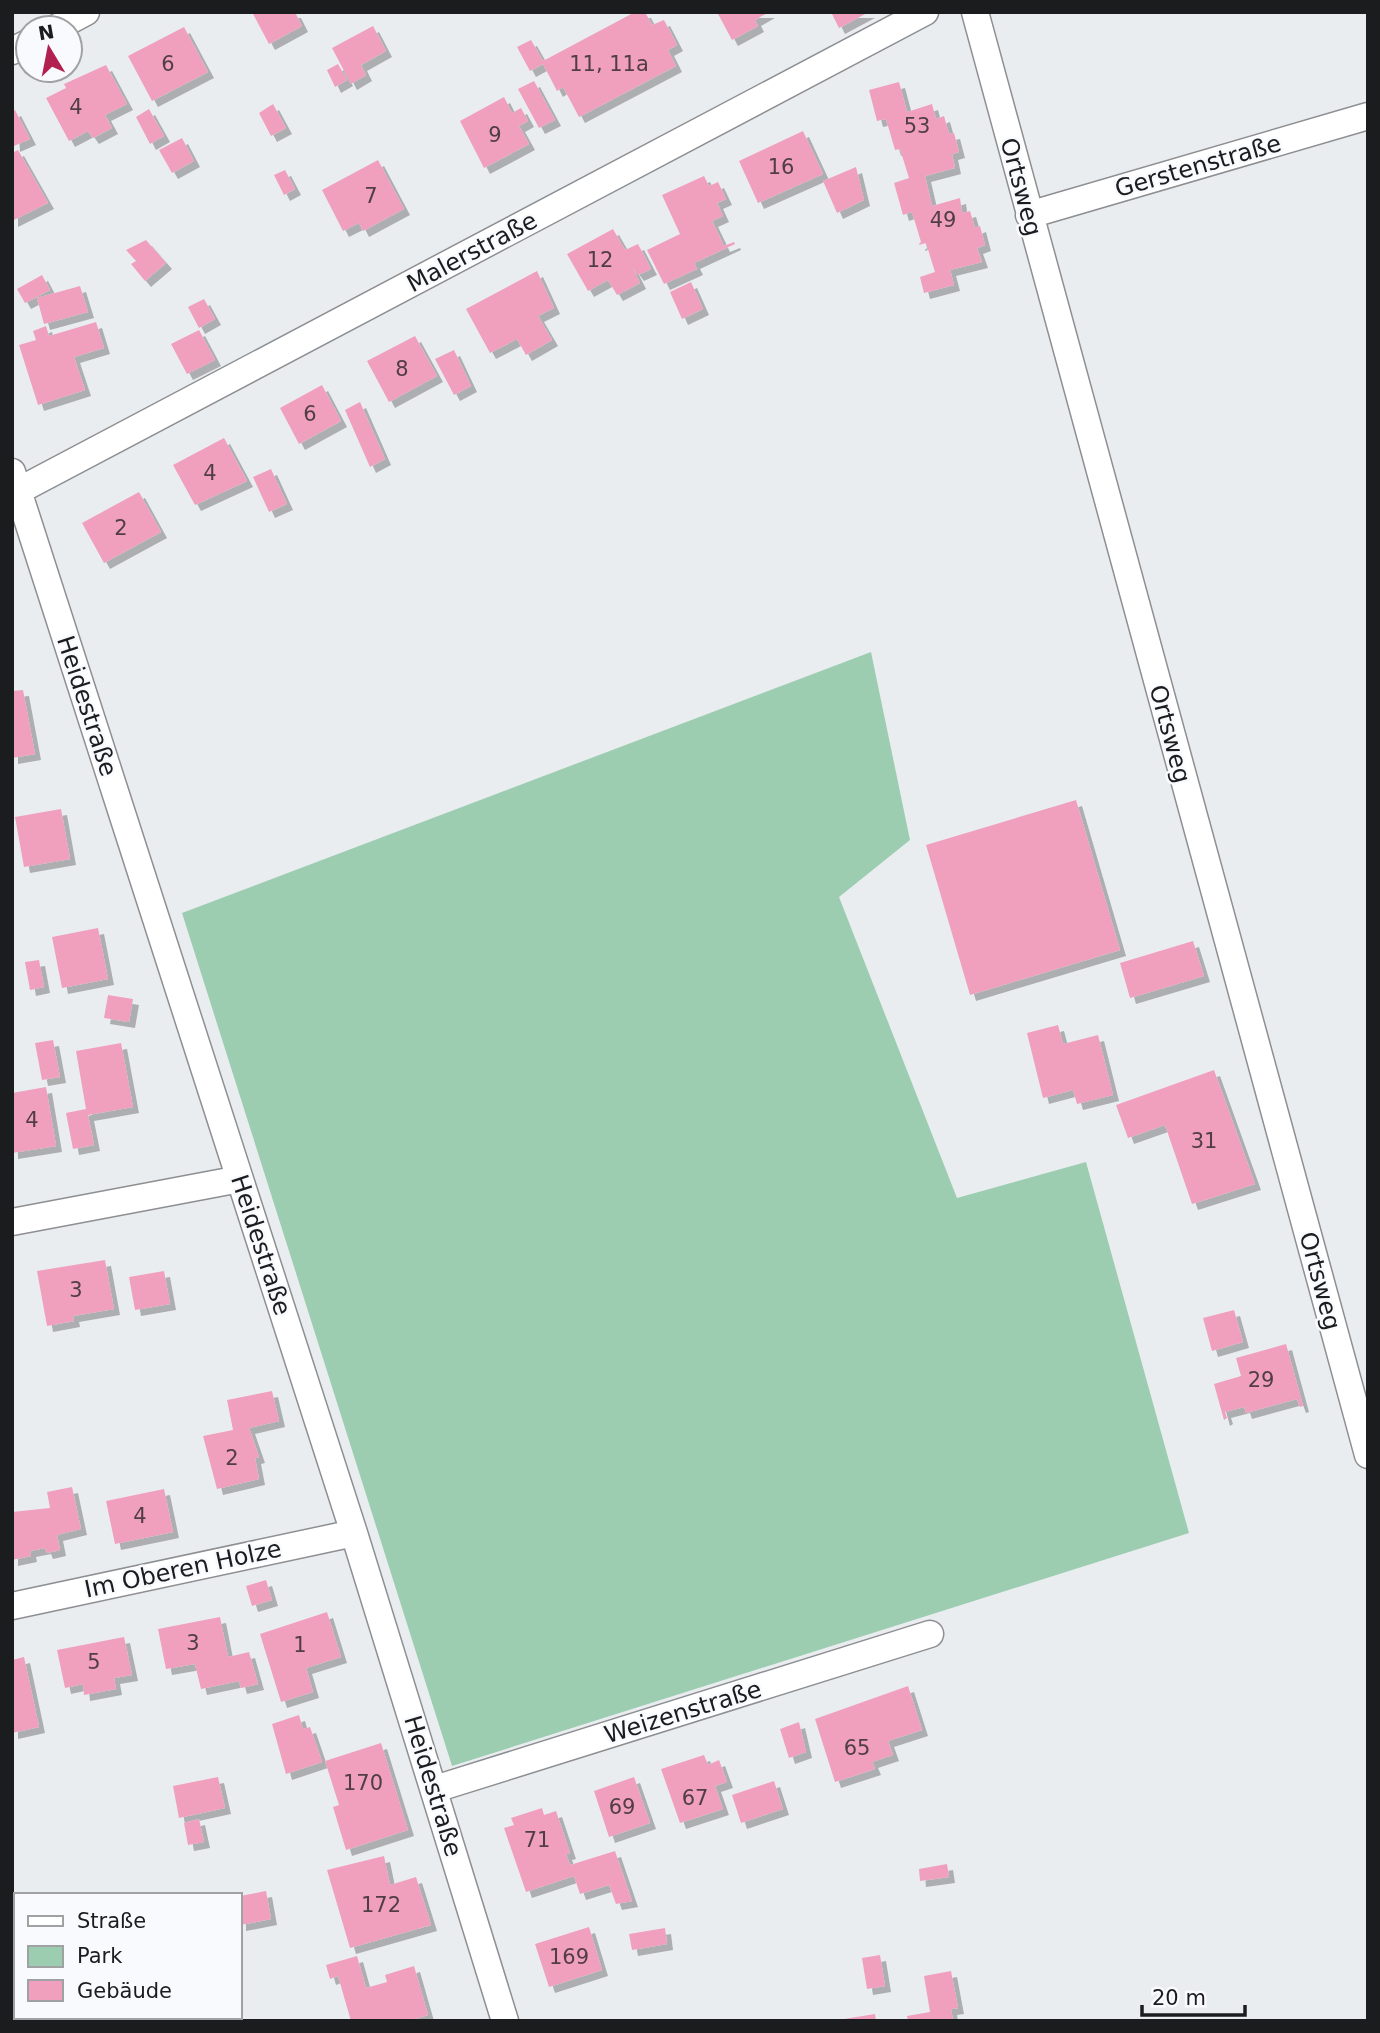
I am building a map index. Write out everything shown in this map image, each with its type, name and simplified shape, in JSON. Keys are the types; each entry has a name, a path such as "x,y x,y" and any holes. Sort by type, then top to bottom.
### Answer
{"street":[{"name":"Malerstraße","path":"15,482 925,12"},
{"name":"Ortsweg","path":"975,12 1368,1455"},
{"name":"Gerstenstraße","path":"1029,215 1368,116"},
{"name":"Heidestraße","path":"15,482 354,1533 505,2021"},
{"path":"12,1222 240,1180"},
{"name":"Im Oberen Holze","path":"12,1605 354,1533"},
{"name":"Weizenstraße","path":"435,1789 930,1634"}],"green space":[{"path":"871,652 910,840 839,897 957,1198 1086,1162 1189,1533 452,1766 182,913"}],"building":[{"path":"252,12 295,12 302,26 269,44"},
{"path":"635,12 645,12 652,25 664,20 677,45 668,50 676,66 579,117 563,87 557,91 543,64 530,71 517,47 531,40 543,61"},
{"path":"717,12 769,12 755,20 758,26 732,40"},
{"path":"831,12 869,12 839,28"},
{"path":"373,26 386,51 361,65 366,75 351,84 332,48"},
{"path":"184,27 208,72 152,101 128,56"},
{"path":"338,64 347,80 335,87 327,70"},
{"path":"106,65 127,104 105,115 112,128 93,138 88,131 69,141 46,98 66,88 64,84 84,84 84,75"},
{"path":"534,81 555,120 539,128 518,89"},
{"path":"899,82 907,112 932,104 936,119 944,116 949,134 954,133 959,152 952,154 955,168 925,176 932,206 960,198 962,213 970,211 975,228 980,226 985,245 977,248 982,262 950,270 954,285 924,293 920,277 935,272 926,243 918,245 921,242 912,212 903,215 894,183 909,178 900,149 895,150 886,119 877,121 869,90"},
{"path":"504,97 512,113 521,108 528,121 519,126 529,144 484,168 460,121"},
{"path":"273,104 286,128 271,136 259,113"},
{"path":"149,109 164,136 150,144 136,117"},
{"path":"15,110 30,139 14,146 12,112"},
{"path":"803,131 823,174 758,203 739,161"},
{"path":"182,138 194,161 172,173 159,150"},
{"path":"18,150 48,203 12,221 12,153"},
{"path":"378,160 404,209 363,231 359,223 343,231 322,190"},
{"path":"856,167 864,200 837,213 823,181"},
{"path":"285,170 295,189 284,195 274,175"},
{"path":"704,176 709,186 718,182 726,199 717,203 723,216 712,221 724,246 734,242 735,244 694,263 697,269 664,284 647,250 680,234 662,195"},
{"path":"613,229 625,250 638,244 651,269 638,275 632,267 640,283 617,295 608,280 588,291 567,254"},
{"path":"146,240 166,263 145,281 131,264 136,261 126,250"},
{"path":"537,271 554,308 538,316 552,340 526,355 517,339 490,353 466,309"},
{"path":"42,275 50,290 25,303 17,289"},
{"path":"691,282 703,309 682,319 670,292"},
{"path":"80,286 88,312 44,324 37,298"},
{"path":"204,299 215,319 199,328 188,307"},
{"path":"96,322 104,348 74,357 85,390 38,405 19,345 36,340 33,331 46,326 49,336"},
{"path":"199,330 215,360 187,374 171,344"},
{"path":"415,336 437,376 389,402 367,361"},
{"path":"454,350 471,386 454,395 435,359"},
{"path":"322,385 341,421 299,444 280,408"},
{"path":"360,402 385,459 370,467 345,410"},
{"path":"224,438 247,481 195,505 173,465"},
{"path":"271,469 287,504 269,512 253,477"},
{"path":"139,492 161,532 104,563 82,523"},
{"path":"23,690 35,754 12,758 12,691"},
{"path":"1076,800 1120,950 970,995 926,845"},
{"path":"61,809 70,859 24,867 15,817"},
{"path":"98,928 108,979 62,988 52,937"},
{"path":"1193,941 1204,976 1130,998 1120,963"},
{"path":"39,960 44,987 30,990 25,962"},
{"path":"108,995 133,999 129,1022 104,1018"},
{"path":"1058,1025 1063,1044 1098,1035 1113,1095 1077,1104 1073,1090 1043,1098 1027,1033"},
{"path":"53,1040 60,1077 42,1080 35,1043"},
{"path":"121,1043 133,1107 88,1115 94,1145 73,1149 66,1113 86,1109 76,1051"},
{"path":"1214,1070 1255,1184 1192,1204 1165,1125 1128,1138 1116,1105"},
{"path":"46,1087 56,1146 12,1153 12,1093"},
{"path":"105,1260 114,1309 73,1316 74,1321 47,1326 37,1271"},
{"path":"164,1271 170,1304 135,1310 129,1277"},
{"path":"1234,1310 1243,1342 1212,1351 1203,1318"},
{"path":"1286,1344 1303,1406 1300,1407 1297,1399 1246,1413 1244,1407 1225,1412 1227,1418 1224,1420 1214,1384 1241,1376 1236,1358"},
{"path":"272,1391 279,1421 249,1428 259,1457 255,1458 259,1479 217,1489 203,1436 233,1430 227,1400"},
{"path":"72,1487 81,1529 57,1535 60,1550 47,1553 45,1548 30,1551 31,1556 12,1560 12,1512 50,1508 47,1492"},
{"path":"164,1489 173,1532 115,1544 106,1501"},
{"path":"266,1580 272,1600 252,1606 246,1586"},
{"path":"327,1612 341,1657 306,1668 313,1692 281,1702 260,1634"},
{"path":"220,1617 228,1657 249,1652 258,1684 241,1688 239,1681 201,1689 195,1664 166,1669 158,1629"},
{"path":"124,1637 132,1675 114,1678 116,1689 84,1695 83,1684 65,1688 57,1650"},
{"path":"24,1657 39,1727 12,1733 12,1660"},
{"path":"908,1686 922,1730 888,1741 893,1755 872,1762 875,1769 835,1782 815,1719"},
{"path":"299,1715 303,1729 310,1727 322,1762 286,1774 272,1724"},
{"path":"799,1722 806,1752 789,1758 780,1729"},
{"path":"381,1743 408,1830 346,1850 333,1807 339,1805 325,1761"},
{"path":"704,1755 708,1765 719,1760 727,1782 715,1786 723,1809 680,1823 661,1769"},
{"path":"218,1777 225,1808 179,1818 173,1786"},
{"path":"634,1777 650,1823 609,1837 594,1791"},
{"path":"774,1781 783,1809 741,1823 732,1795"},
{"path":"542,1808 544,1815 556,1811 570,1853 566,1854 570,1865 615,1851 632,1901 616,1904 609,1885 580,1894 574,1876 526,1892 504,1828 514,1825 511,1818"},
{"path":"199,1819 204,1842 188,1845 184,1823"},
{"path":"384,1856 390,1885 416,1877 431,1925 350,1948 327,1870"},
{"path":"947,1864 949,1877 920,1881 919,1869"},
{"path":"266,1891 271,1919 242,1925 242,1896"},
{"path":"589,1927 602,1970 549,1987 535,1944"},
{"path":"665,1928 667,1944 632,1950 629,1934"},
{"path":"880,1955 885,1986 867,1989 862,1958"},
{"path":"357,1956 366,1988 387,1982 385,1975 414,1966 428,2015 409,2021 351,2021 338,1976 330,1979 326,1965"},
{"path":"951,1971 958,2008 951,2009 953,2021 908,2021 907,2016 930,2012 924,1976"},
{"path":"12,1988 14,2019 50,2019 49,2021 12,2021"},
{"path":"875,2014 876,2021 844,2021 844,2019"}]}
